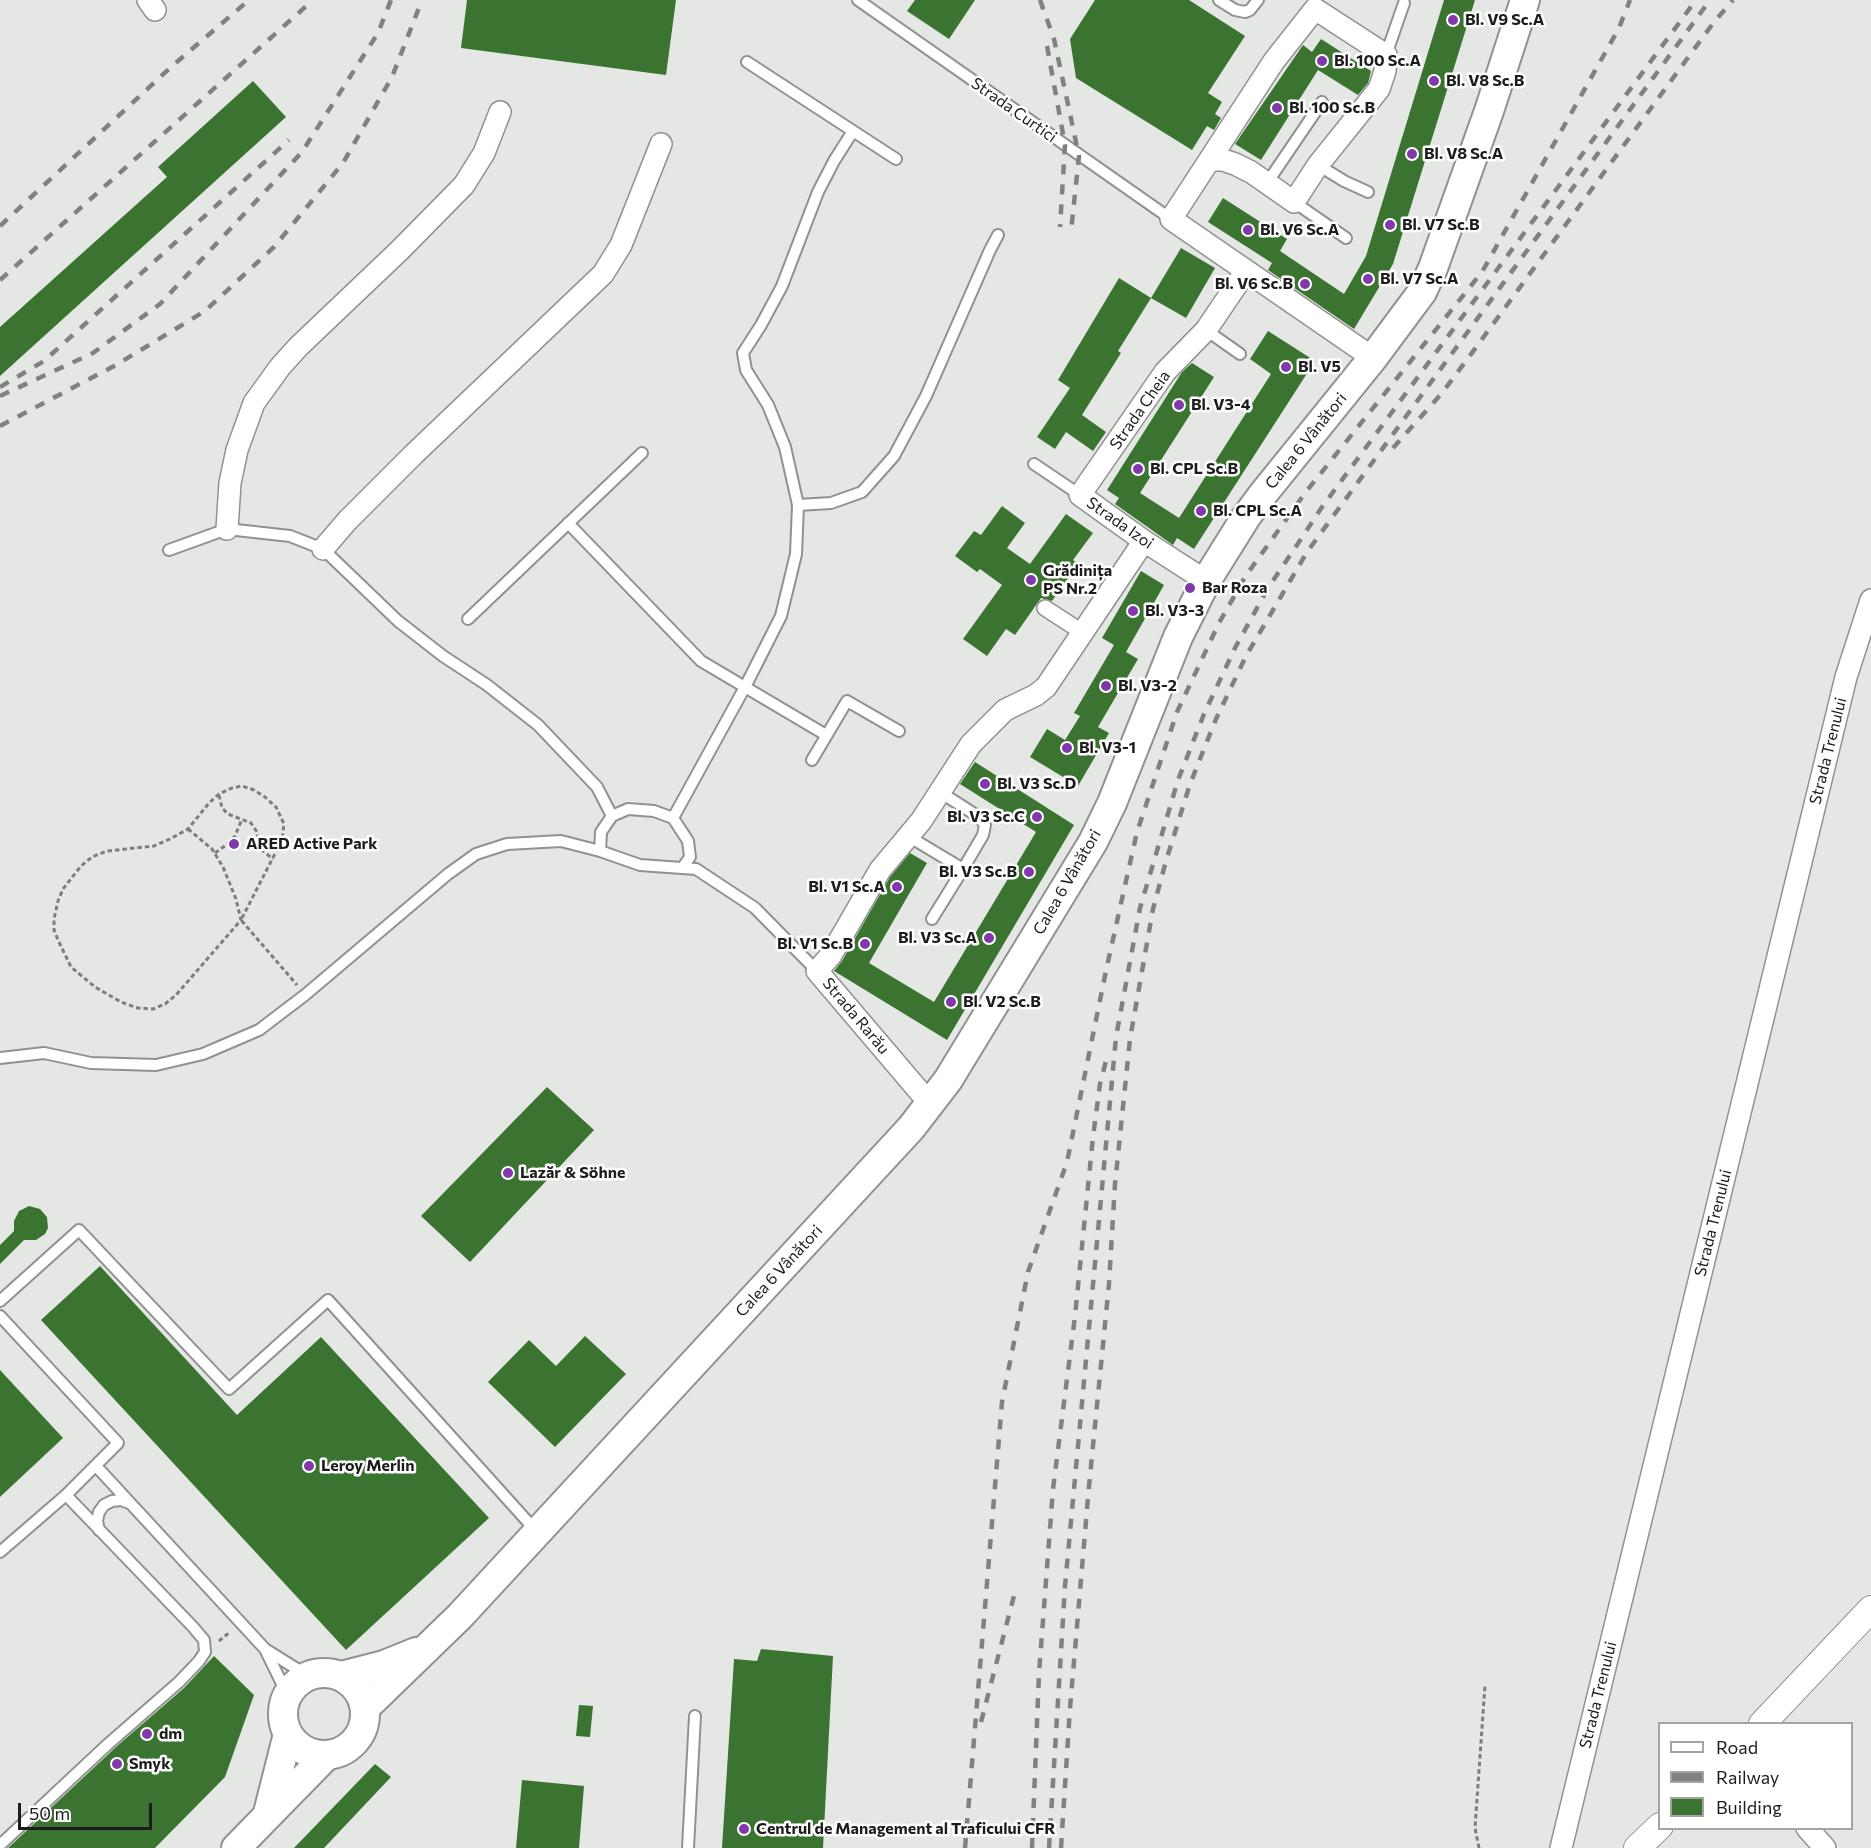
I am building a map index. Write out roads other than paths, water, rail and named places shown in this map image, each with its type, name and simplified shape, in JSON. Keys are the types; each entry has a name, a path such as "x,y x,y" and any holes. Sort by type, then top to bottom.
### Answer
{"main road":[{"name":"Calea 6 Vânători","path":"365,1708 460,1616 931,1105 966,1052 1093,842 1112,803 1178,638 1206,580 1263,494 1373,358 1422,292 1433,268 1489,111 1525,0"},
{"name":"Calea 6 Vânători","path":"341,1676 384,1665 426,1648"},
{"path":"321,1672 341,1676 358,1690 365,1708 363,1729 346,1749 334,1754 307,1752 288,1734 283,1721 283,1708 297,1685 321,1672"},
{"path":"267,1816 288,1734"},
{"path":"236,1848 327,1755"}],"street":[{"path":"1171,219 1274,62 1318,4 1386,56 1386,71 1379,89 1318,165 1294,202 1235,164 1223,160 1210,160"},
{"path":"227,529 230,483 237,450 254,403 298,346 400,250 464,185 484,153 500,112"},
{"path":"323,549 347,521 414,454 603,274 621,245 661,144"},
{"name":"Strada Curtici","path":"1171,219 1373,358"},
{"name":"Strada Cheia","path":"1080,495 1165,372 1206,330 1246,271"},
{"name":"Strada Izoi","path":"1080,495 1144,541 1206,580"},
{"name":"Strada Rarău","path":"931,1105 817,971 831,955 880,870 921,821 963,754 1005,710 1036,695 1046,687 1144,541"},
{"name":"Strada Trenului","path":"1561,1848 1840,699 1871,600"},
{"path":"1045,608 1082,632"},
{"path":"1764,1722 1871,1609"},
{"path":"1637,1848 1658,1827"},
{"path":"1809,1830 1825,1848"}],"lane":[{"name":"Strada Curtici","path":"858,0 1171,219"},
{"path":"1219,0 1235,10 1245,12 1250,10 1258,0"},
{"path":"1386,56 1404,3"},
{"path":"747,62 896,159"},
{"path":"1267,183 1322,102"},
{"path":"673,818 781,616 796,555 798,505 785,447 768,405 746,370 742,353 761,325 782,286 818,192 834,160 853,131"},
{"path":"1318,165 1368,192"},
{"path":"1294,202 1346,238"},
{"path":"798,505 831,503 862,492 894,456 926,396 998,235"},
{"path":"1206,330 1240,354"},
{"path":"468,619 642,453"},
{"name":"Strada Izoi","path":"1034,464 1080,495"},
{"path":"568,524 701,661 826,735"},
{"path":"169,550 227,529 290,536 323,549 398,621 538,725 597,787 612,816"},
{"path":"812,760 847,701 899,731"},
{"path":"932,919 983,835 985,825 979,817 940,792"},
{"path":"600,851 600,832 612,816 628,809 654,811 673,818 688,841 690,857 683,867"},
{"path":"908,836 963,869"},
{"path":"0,1058 44,1053 91,1063 156,1065 203,1054 259,1030 305,995 448,874 476,854 507,844 561,841 640,865 696,869 755,908 817,971"},
{"path":"0,1301 79,1230 229,1389 328,1300 537,1532"},
{"path":"0,1316 118,1443 66,1494 0,1552"},
{"path":"96,1466 297,1685"},
{"path":"0,1845 106,1745 179,1682 206,1652 204,1640 193,1627 66,1494"},
{"path":"99,1531 97,1521 104,1505 121,1500 129,1503"},
{"path":"265,1649 297,1685"},
{"path":"688,1848 694,1716"}],"railway":[{"path":"0,226 171,67 249,0"},
{"path":"0,280 313,0"},
{"path":"0,396 93,353 160,304 302,152 378,33 391,0"},
{"path":"0,426 116,365 205,311 274,247 343,163 392,77 422,0"},
{"path":"1040,0 1054,39 1079,156 1071,231"},
{"path":"965,1848 1002,1402 1028,1272 1067,1162 1137,832 1177,712 1219,623 1245,577 1305,493 1482,272 1619,28 1630,0"},
{"path":"1049,1848 1065,1586 1116,1037 1140,908 1178,780 1204,714 1235,648 1268,588 1322,507 1696,0"},
{"path":"1061,1848 1070,1708 1109,1284 1115,1184 1130,1039 1153,909 1190,784 1216,719 1246,656 1307,552 1710,0"},
{"path":"1393,448 1442,393 1714,22 1733,0"},
{"path":"1047,46 1065,145 1060,227"},
{"path":"0,387 44,361 289,140"},
{"path":"1032,1848 1039,1673 1053,1489 1075,1316 1093,1137 1100,1084 1108,1053"},
{"path":"981,1722 1015,1592"}],"place":[{"name":"Bl. V9 Sc.A","path":"1453,20"},
{"name":"Bl. 100 Sc.A","path":"1322,61"},
{"name":"Bl. V8 Sc.B","path":"1434,81"},
{"name":"Bl. 100 Sc.B","path":"1277,108"},
{"name":"Bl. V8 Sc.A","path":"1412,154"},
{"name":"Bl. V7 Sc.B","path":"1390,225"},
{"name":"Bl. V6 Sc.A","path":"1248,230"},
{"name":"Bl. V7 Sc.A","path":"1368,279"},
{"name":"Bl. V6 Sc.B","path":"1305,284"},
{"name":"Bl. V5","path":"1286,367"},
{"name":"Bl. V3-4","path":"1179,405"},
{"name":"Bl. CPL Sc.B","path":"1138,469"},
{"name":"Bl. CPL Sc.A","path":"1201,511"},
{"name":"Grădinița PS Nr.2","path":"1031,580"},
{"name":"Bar Roza","path":"1190,588"},
{"name":"Bl. V3-3","path":"1133,611"},
{"name":"Bl. V3-2","path":"1106,686"},
{"name":"Bl. V3-1","path":"1067,748"},
{"name":"Bl. V3 Sc.D","path":"985,784"},
{"name":"Bl. V3 Sc.C","path":"1037,817"},
{"name":"ARED Active Park","path":"234,844"},
{"name":"Bl. V3 Sc.B","path":"1029,872"},
{"name":"Bl. V1 Sc.A","path":"897,887"},
{"name":"Bl. V3 Sc.A","path":"989,938"},
{"name":"Bl. V1 Sc.B","path":"865,944"},
{"name":"Bl. V2 Sc.B","path":"951,1002"},
{"name":"Lazăr & Söhne","path":"508,1173"},
{"name":"Leroy Merlin","path":"309,1466"},
{"name":"dm","path":"147,1734"},
{"name":"Smyk","path":"117,1764"},
{"name":"Centrul de Management al Traficului CFR","path":"744,1829"}]}
